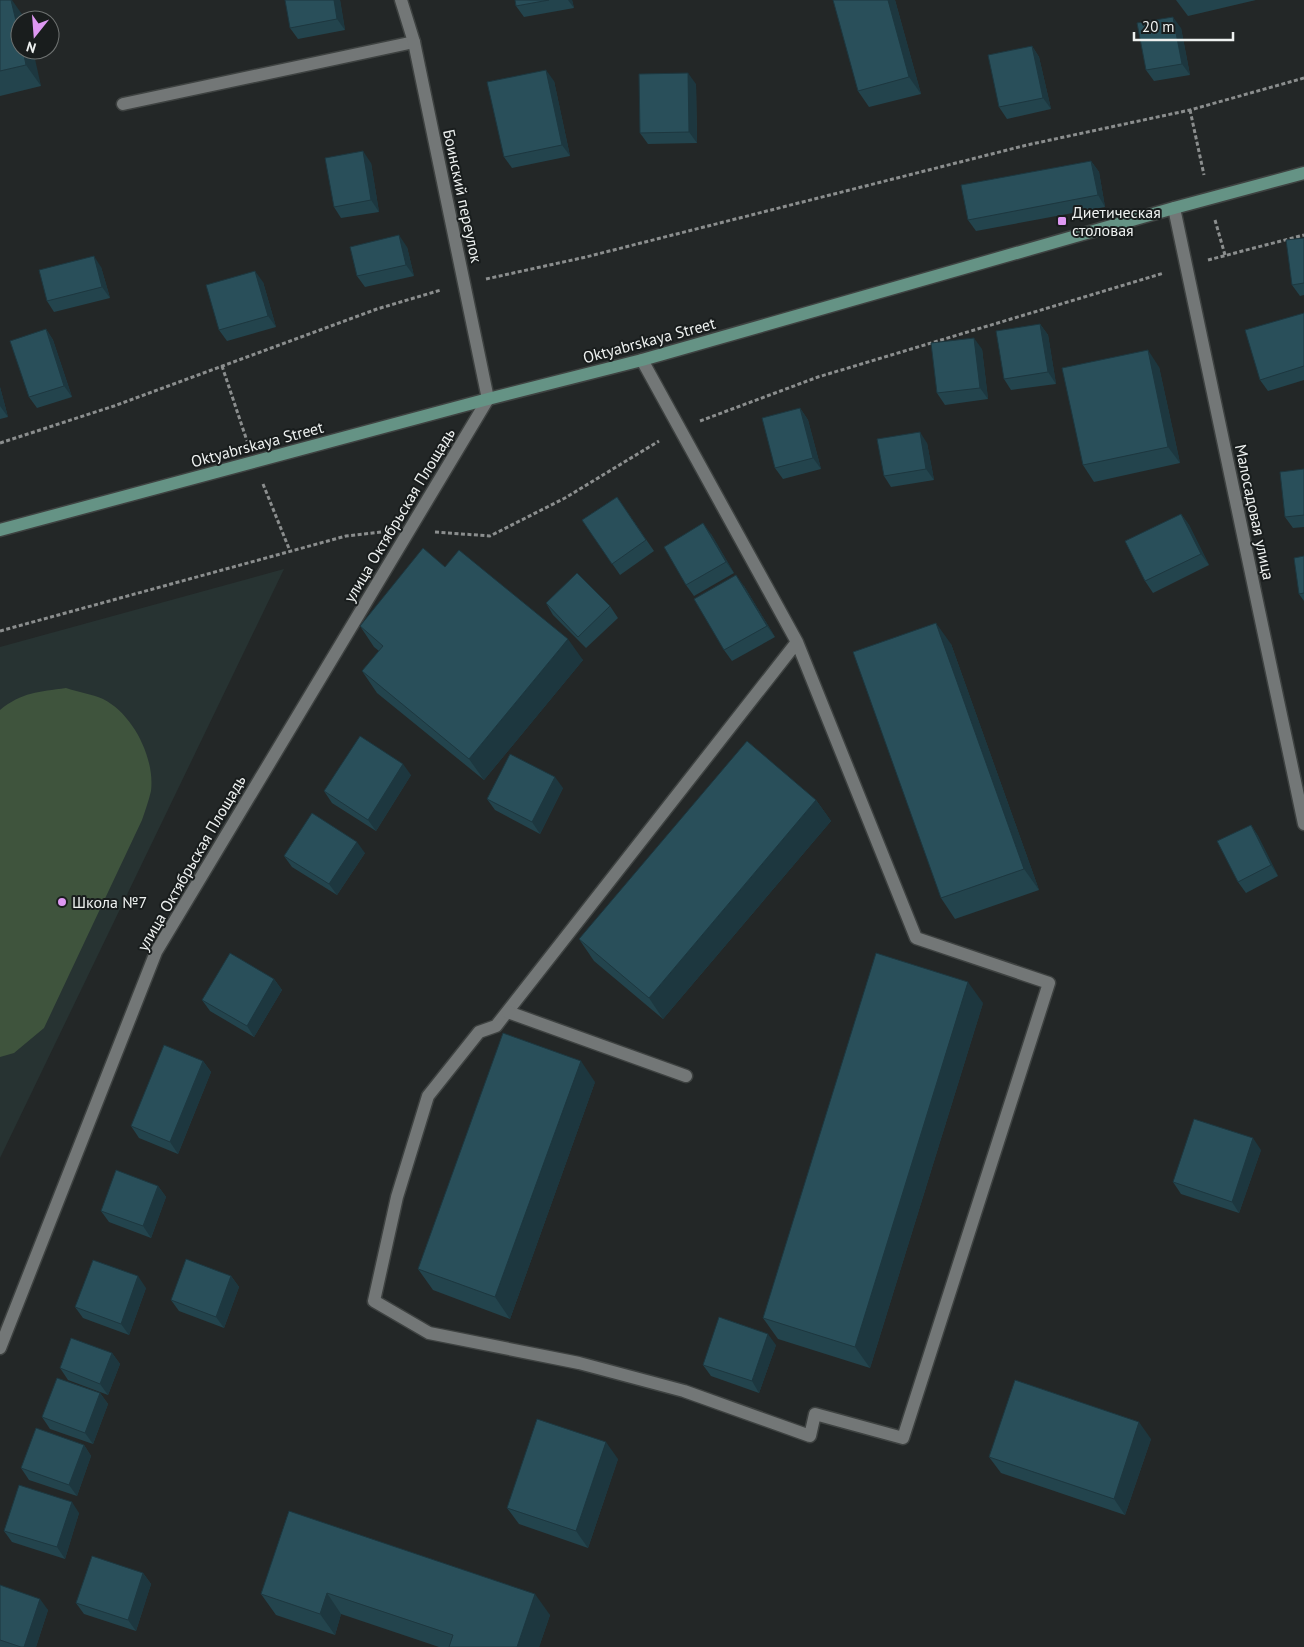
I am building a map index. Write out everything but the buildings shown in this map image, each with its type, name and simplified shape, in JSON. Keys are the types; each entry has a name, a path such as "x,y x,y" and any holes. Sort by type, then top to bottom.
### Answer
{"main road":[{"name":"Oktyabrskaya Street","path":"0,530 488,399 642,360 1174,208 1304,174"}],"street":[{"name":"Боинский переулок","path":"401,0 414,42 488,399"},
{"path":"123,104 414,42"},
{"name":"Малосадовая улица","path":"1174,208 1304,824"},
{"path":"642,360 797,642 916,938 1048,983 903,1438 815,1414 810,1436 684,1391 579,1363 429,1333 374,1301 397,1197 428,1096 479,1032 496,1026 508,1012 797,642"},
{"name":"улица Октябрьская Площадь","path":"0,1348 156,952 488,399"},
{"path":"508,1012 686,1076"}],"path":[{"path":"0,443 114,406 377,308 464,284 586,257 1027,145 1190,110 1304,78"},
{"path":"0,631 346,536 409,530 490,536 565,498 679,429 818,377 1186,267 1304,235"}],"shaded area":[{"name":"Школа №7","path":"284,569 0,1158 0,647"}],"green space":[{"path":"66,688 103,699 124,715 140,738 145,751 151,778 151,791 142,820 44,1028 14,1053 0,1057 0,710 23,696"}],"place":[{"name":"Диетическая столовая","path":"1062,221"},
{"name":"Школа №7","path":"62,902"}]}
